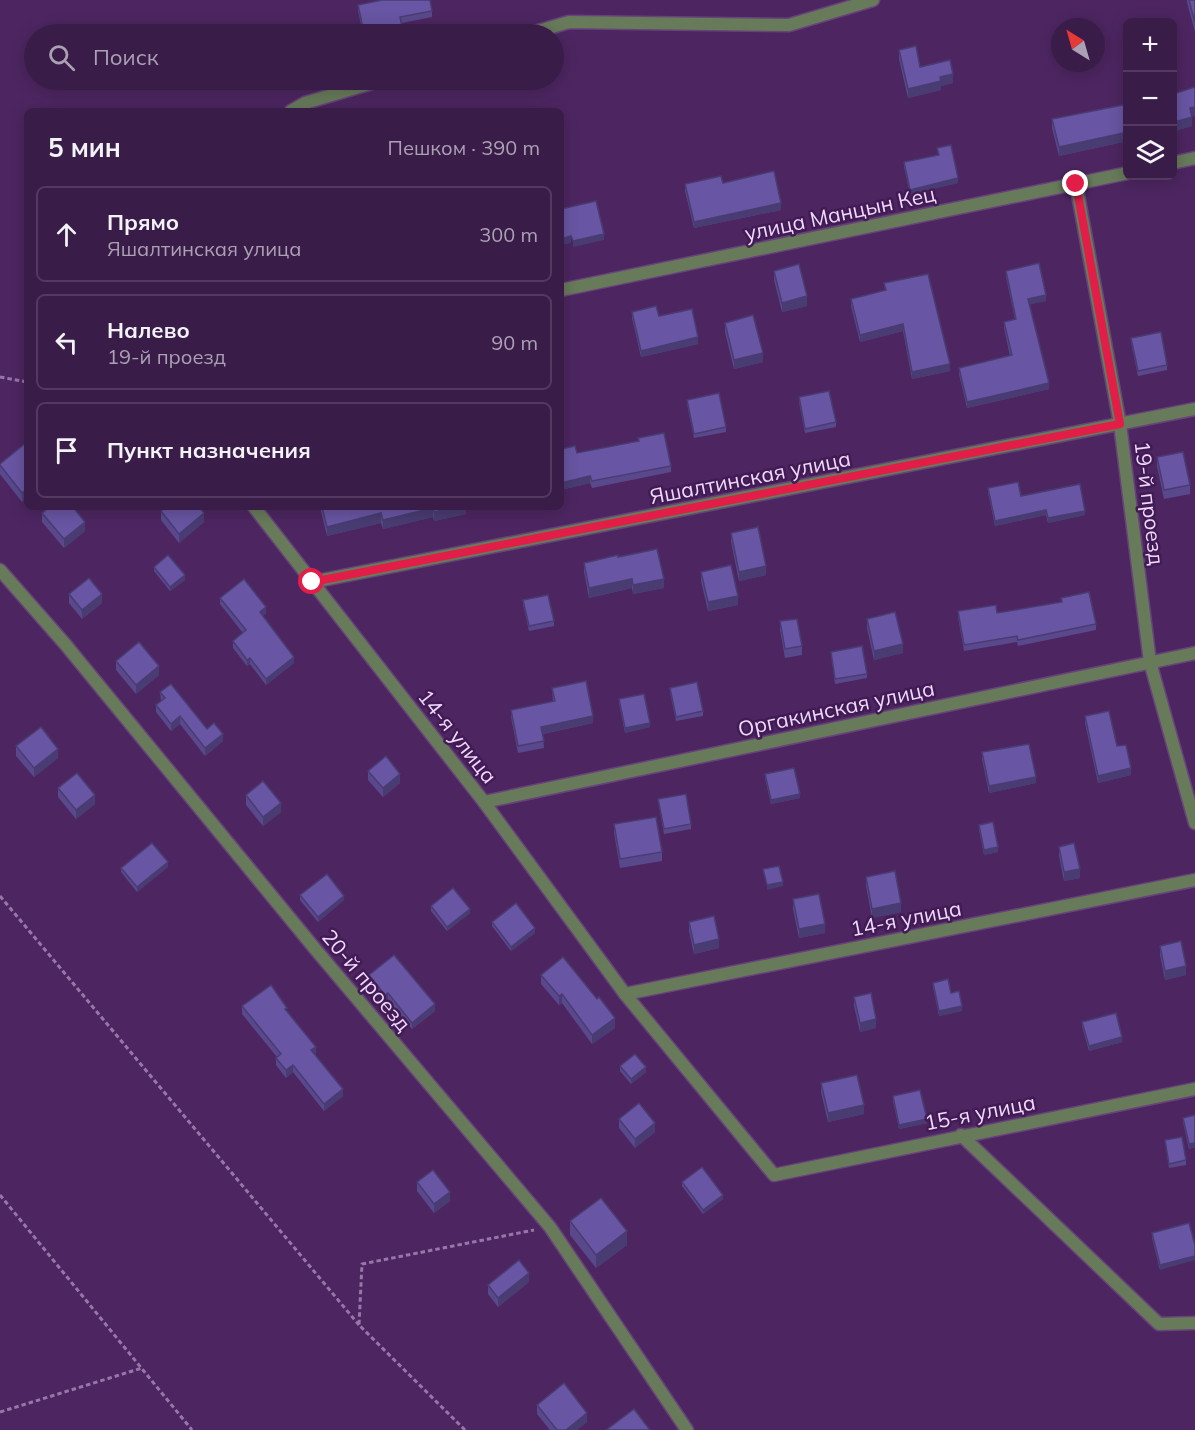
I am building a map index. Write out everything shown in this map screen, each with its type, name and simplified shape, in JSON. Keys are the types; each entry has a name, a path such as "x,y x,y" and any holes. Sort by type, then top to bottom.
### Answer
{"street":[{"path":"562,24 569,22 789,25 873,0"},
{"path":"296,108 305,103 349,90"},
{"path":"1177,162 1195,158"},
{"name":"улица Манцын Кец","path":"564,289 1123,174"},
{"name":"19-й проезд","path":"1076,184 1120,424 1150,662 1195,824"},
{"name":"Яшалтинская улица","path":"312,582 1195,410"},
{"name":"14-я улица","path":"256,510 484,802 625,994 774,1175"},
{"name":"20-й проезд","path":"0,570 65,644 316,950 550,1227 687,1430"},
{"name":"Оргакинская улица","path":"484,802 1195,653"},
{"name":"14-я улица","path":"625,994 1195,880"},
{"name":"15-я улица","path":"774,1175 1195,1089"},
{"path":"961,1135 1159,1324 1195,1323"}],"path":[{"path":"0,377 24,381"},
{"path":"0,896 359,1325 465,1430"},
{"path":"0,1195 192,1430"},
{"path":"359,1325 362,1264 550,1227"},
{"path":"0,1412 142,1368"}],"building":[{"path":"382,0 430,0 432,11 400,17 402,24 362,24 358,5"},
{"path":"1189,0 1195,0 1195,23"},
{"path":"916,46 920,67 950,60 953,74 940,77 941,81 908,89 899,50"},
{"path":"1195,87 1195,107 1190,108 1192,117 1177,121 1177,93"},
{"path":"1123,105 1123,133 1059,147 1052,119"},
{"path":"951,145 958,178 910,190 904,162 939,155 937,148"},
{"path":"774,171 781,203 694,222 685,184 721,176 723,183"},
{"path":"596,201 604,234 573,241 571,236 564,238 564,208"},
{"path":"1039,263 1046,295 1028,299 1049,383 967,402 959,368 1012,355 1004,322 1016,319 1006,271"},
{"path":"799,264 807,296 782,303 774,271"},
{"path":"928,274 950,364 912,372 903,324 860,335 851,299 886,290 884,283"},
{"path":"656,306 659,316 692,309 698,337 641,351 632,312"},
{"path":"753,315 763,353 734,360 725,323"},
{"path":"1161,332 1167,365 1138,371 1131,338"},
{"path":"829,391 836,422 805,429 799,397"},
{"path":"719,393 726,427 694,434 687,400"},
{"path":"664,433 671,466 592,481 590,476 564,482 564,448 575,446 577,453 639,441 638,438"},
{"path":"24,444 24,491 22,493 0,464"},
{"path":"1183,452 1190,485 1164,490 1157,457"},
{"path":"1018,482 1021,496 1080,484 1085,511 1048,518 1046,510 995,521 988,488"},
{"path":"46,510 75,510 85,522 64,539 42,513"},
{"path":"202,510 204,513 179,534 161,511"},
{"path":"323,510 425,510 383,520 381,513 327,527"},
{"path":"758,527 766,566 739,572 731,533"},
{"path":"657,549 664,579 633,585 632,579 589,588 584,563"},
{"path":"168,555 185,575 170,587 154,567"},
{"path":"731,565 738,596 708,602 701,572"},
{"path":"89,578 102,594 82,610 69,594"},
{"path":"244,579 266,607 260,612 294,657 266,679 250,658 247,660 233,641 246,630 220,598"},
{"path":"1089,592 1096,624 1018,640 1017,636 964,645 958,611 996,605 997,613 1062,602 1061,598"},
{"path":"548,595 554,621 529,626 523,600"},
{"path":"895,612 903,644 874,651 867,619"},
{"path":"797,619 802,646 785,649 780,621"},
{"path":"139,642 159,666 136,685 116,661"},
{"path":"862,646 867,674 835,679 831,652"},
{"path":"586,681 593,716 541,727 544,741 518,746 511,710 555,701 552,688"},
{"path":"697,682 703,711 676,717 670,688"},
{"path":"171,684 207,729 214,723 223,734 205,748 180,716 171,724 156,705 165,698 160,692"},
{"path":"644,694 650,723 625,728 619,699"},
{"path":"1109,711 1117,746 1126,745 1131,768 1098,776 1085,716"},
{"path":"41,727 58,749 34,768 16,746"},
{"path":"1029,744 1036,777 989,786 982,752"},
{"path":"386,756 400,774 383,788 368,771"},
{"path":"794,768 800,794 771,800 765,774"},
{"path":"77,773 95,795 76,810 58,788"},
{"path":"263,781 281,803 263,817 246,795"},
{"path":"686,794 691,824 664,829 658,799"},
{"path":"656,817 662,852 620,859 614,824"},
{"path":"993,822 998,847 984,850 979,825"},
{"path":"152,843 168,862 137,887 121,868"},
{"path":"1074,843 1080,869 1064,872 1059,847"},
{"path":"779,866 783,882 767,885 763,869"},
{"path":"895,871 901,903 872,909 866,877"},
{"path":"327,874 344,896 318,917 300,895"},
{"path":"453,888 470,909 447,927 431,906"},
{"path":"819,894 825,924 799,929 793,899"},
{"path":"516,903 535,928 511,947 492,922"},
{"path":"714,916 719,939 694,945 689,922"},
{"path":"1181,941 1186,966 1165,971 1160,946"},
{"path":"394,955 435,1004 412,1023 388,993 385,995 369,975"},
{"path":"563,957 615,1018 592,1035 562,994 559,996 541,975"},
{"path":"948,979 951,993 959,991 962,1006 939,1011 933,983"},
{"path":"271,985 287,1008 285,1009 316,1047 311,1050 343,1089 324,1104 293,1065 286,1070 276,1058 281,1054 242,1006"},
{"path":"871,993 876,1019 860,1023 854,997"},
{"path":"1116,1013 1122,1037 1089,1046 1082,1022"},
{"path":"635,1054 646,1067 631,1079 620,1066"},
{"path":"857,1075 864,1105 828,1113 821,1083"},
{"path":"920,1090 927,1119 899,1125 893,1096"},
{"path":"639,1103 655,1123 635,1139 619,1119"},
{"path":"1195,1115 1195,1143 1189,1144 1183,1118"},
{"path":"1182,1137 1186,1160 1169,1164 1165,1140"},
{"path":"702,1167 723,1195 703,1210 682,1182"},
{"path":"433,1170 450,1192 434,1204 417,1182"},
{"path":"601,1198 627,1231 596,1255 570,1221"},
{"path":"1189,1223 1195,1245 1195,1256 1160,1265 1152,1233"},
{"path":"519,1260 529,1273 498,1298 488,1285"},
{"path":"564,1383 587,1413 566,1430 557,1430 537,1405"},
{"path":"634,1409 650,1430 606,1430"}],"route":[{"path":"312,582 1120,424 1076,184"}]}
